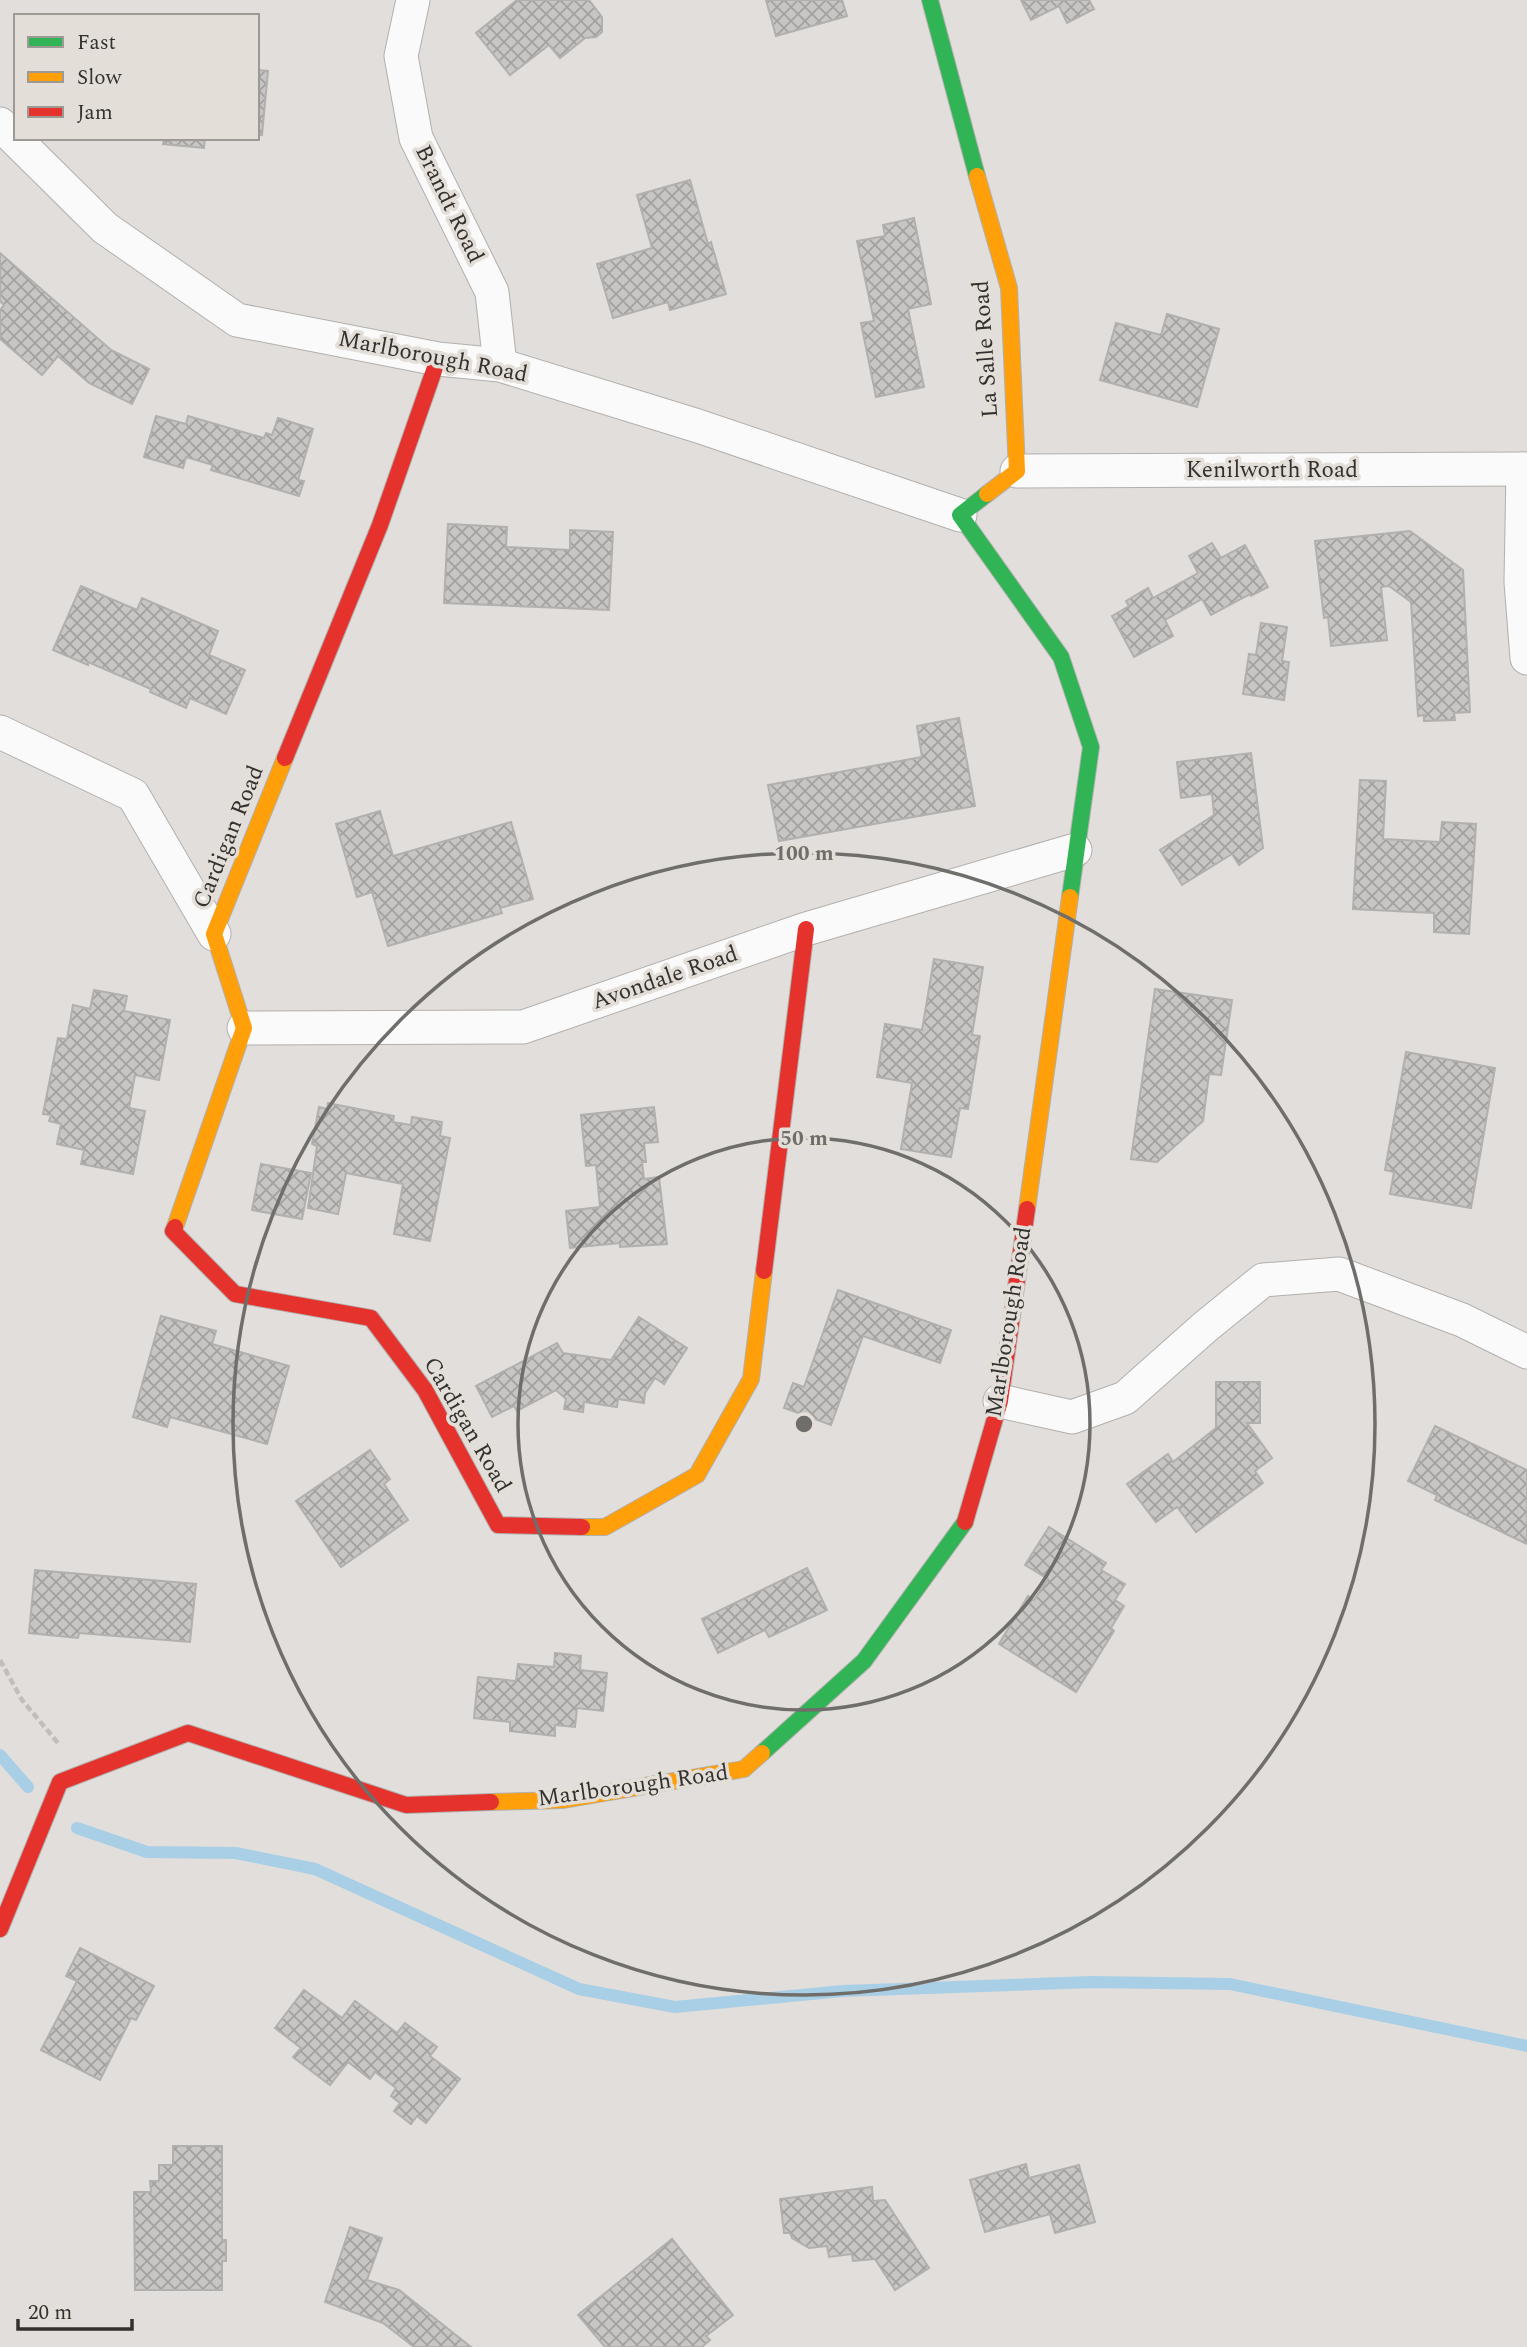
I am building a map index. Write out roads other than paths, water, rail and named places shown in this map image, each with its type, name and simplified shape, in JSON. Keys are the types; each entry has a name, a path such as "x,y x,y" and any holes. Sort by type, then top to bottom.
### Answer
{"street":[{"name":"Brandt Road","path":"414,0 401,56 416,138 492,292 500,365"},
{"name":"La Salle Road","path":"930,0 953,92 1009,288 1017,471"},
{"name":"Marlborough Road","path":"0,124 14,138"},
{"name":"Marlborough Road","path":"0,1928 60,1782 188,1733 405,1805 563,1800 744,1769 864,1661 966,1521 1000,1401 1091,747 1061,657 960,515 698,426 500,365 438,359 237,320 105,228 16,140"},
{"name":"Cardigan Road","path":"438,359 380,525 214,934 244,1028 173,1231 235,1294 371,1318 425,1390 498,1525 605,1527 698,1475 751,1380 806,929"},
{"name":"Kenilworth Road","path":"1017,471 1525,469"},
{"path":"1525,469 1521,582 1527,658"},
{"path":"960,515 1017,471"},
{"path":"0,732 133,795 214,934"},
{"name":"Avondale Road","path":"244,1028 523,1027 806,929 1075,850"},
{"path":"1000,1401 1072,1417 1125,1398 1263,1280 1339,1274 1462,1320 1527,1352"}],"waterway":[{"path":"0,1755 28,1787"},
{"path":"77,1828 147,1852 236,1853 315,1869 579,1989 675,2007 843,1991 1091,1982 1230,1984 1527,2046"}]}
